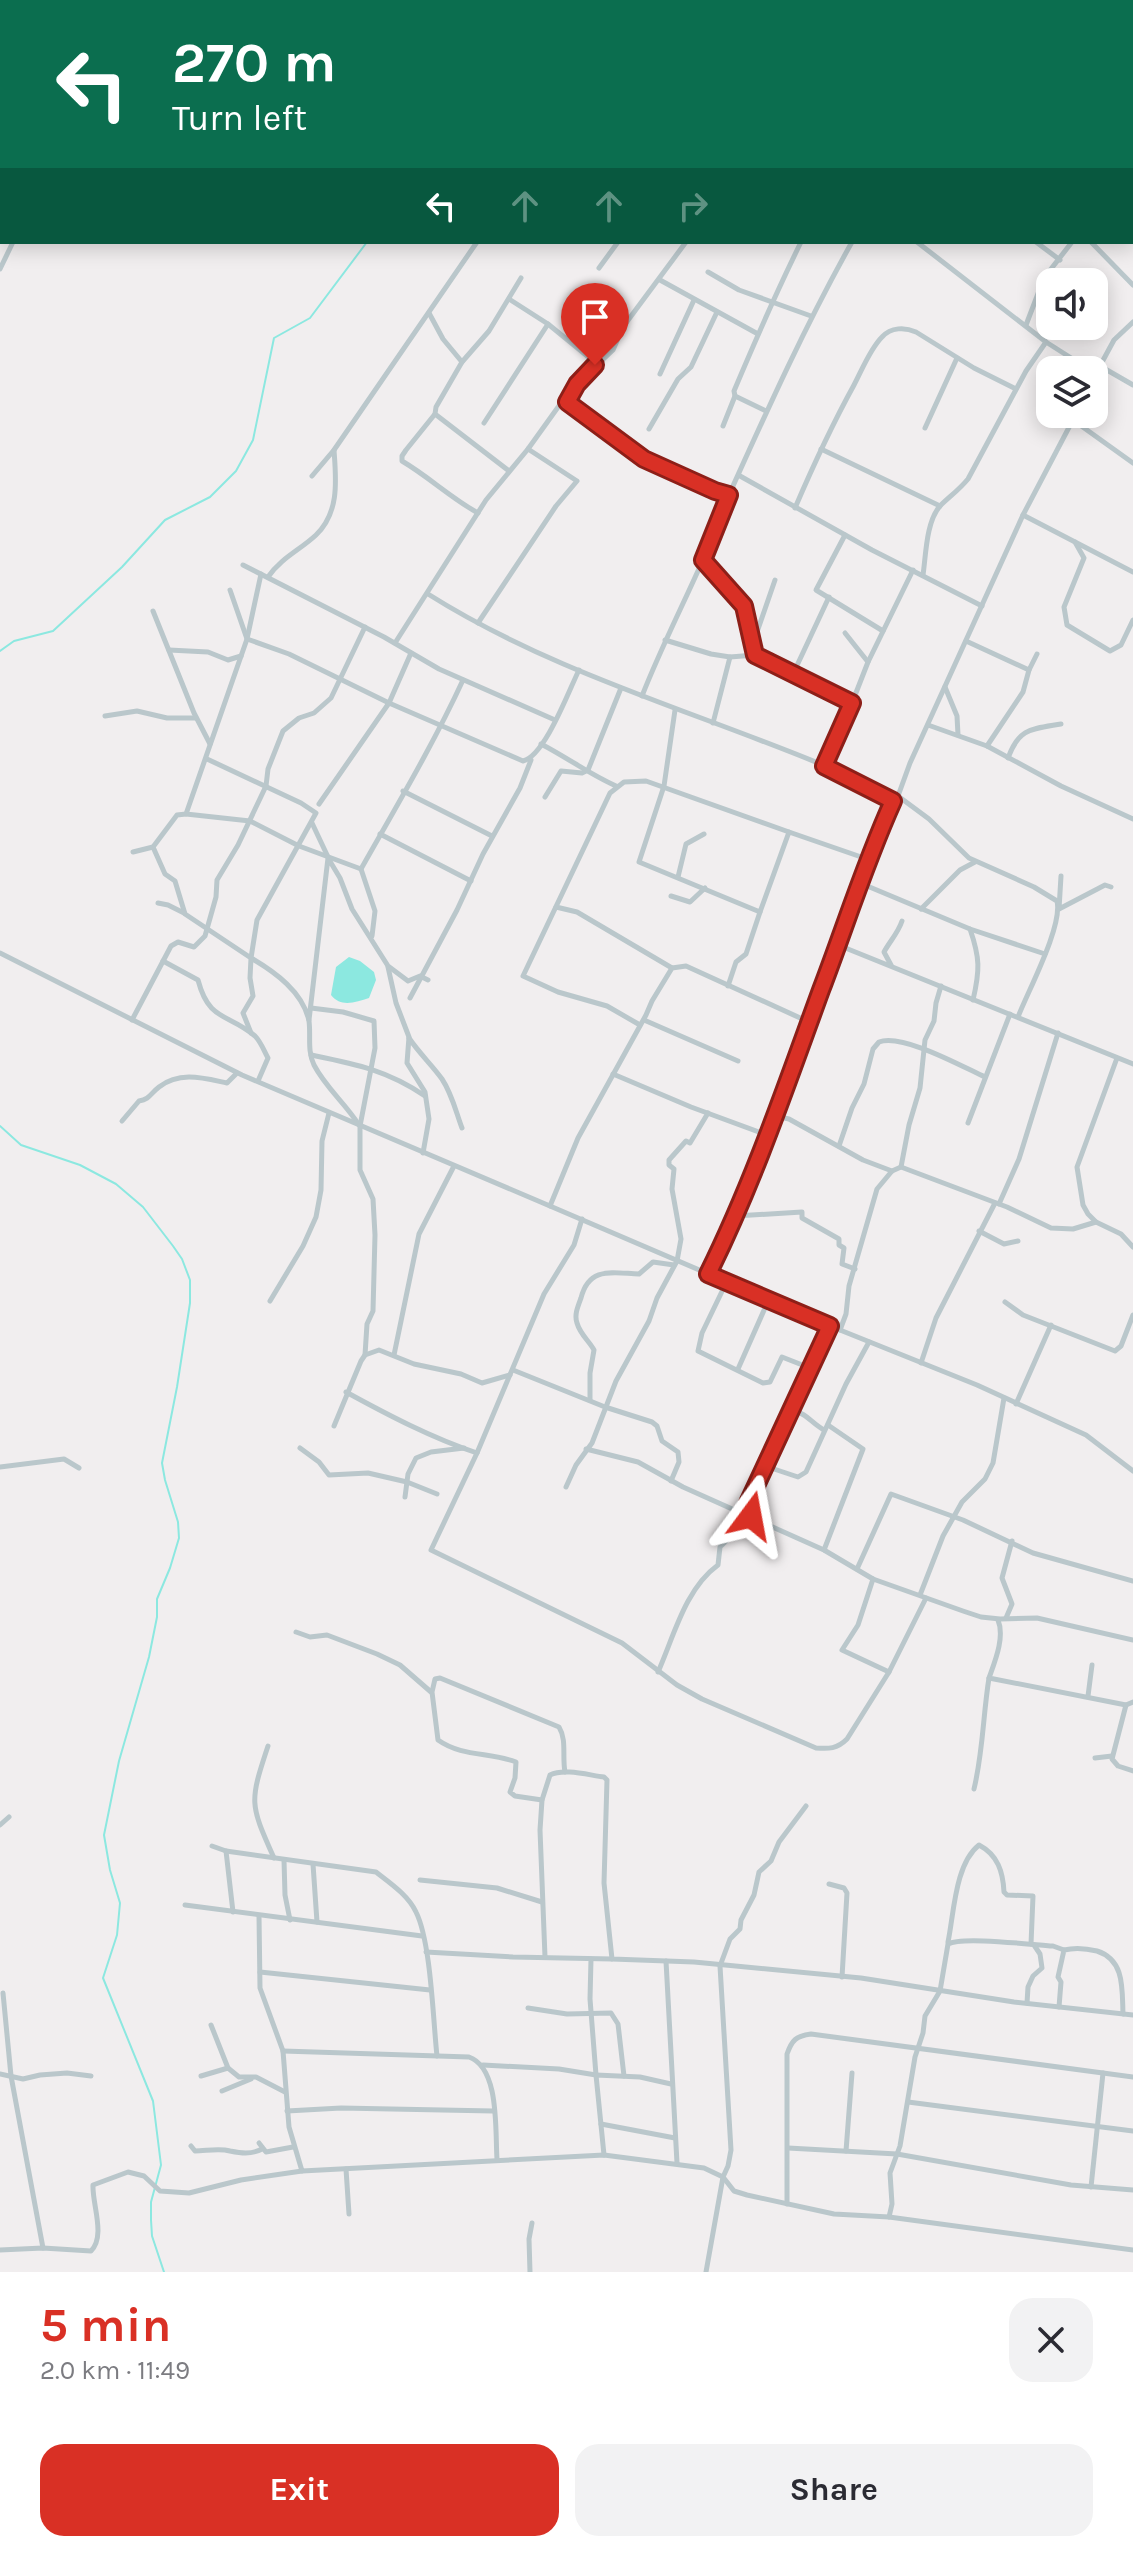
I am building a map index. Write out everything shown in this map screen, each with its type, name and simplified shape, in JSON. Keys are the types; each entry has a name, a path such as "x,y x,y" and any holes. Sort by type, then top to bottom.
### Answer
{"street":[{"path":"0,269 12,244"},
{"path":"312,476 334,450 476,244"},
{"path":"599,268 617,244"},
{"path":"567,402 577,384 613,350 623,327 685,244"},
{"path":"723,426 758,334 800,244"},
{"path":"642,696 766,411 811,316 851,244"},
{"path":"919,244 965,282 1068,356"},
{"path":"1039,244 1060,260"},
{"path":"1026,325 1044,278 1071,244"},
{"path":"1093,244 1133,285"},
{"path":"708,272 739,290 811,316"},
{"path":"478,513 456,501 439,484 402,461 402,456 435,414 462,362 489,331 521,278"},
{"path":"660,280 758,334"},
{"path":"509,299 548,324 597,364"},
{"path":"660,374 694,300"},
{"path":"649,429 678,379 691,367 717,312"},
{"path":"429,313 443,339 462,362"},
{"path":"1105,356 1114,340 1133,322"},
{"path":"484,423 548,324"},
{"path":"795,508 862,370 882,337 889,332 907,328 1016,389"},
{"path":"923,575 932,520 940,506 957,493 968,479 1016,389 1046,342"},
{"path":"925,428 957,358"},
{"path":"1108,371 1133,385"},
{"path":"735,396 766,411"},
{"path":"395,643 478,513 561,403 567,402 644,459 729,495"},
{"path":"435,414 509,471"},
{"path":"708,1274 775,1116 867,859 1023,515 1068,428"},
{"path":"1088,428 1133,463"},
{"path":"478,623 556,506 577,481 528,449"},
{"path":"821,449 940,506"},
{"path":"268,577 276,565 315,535 324,524 336,498 334,450"},
{"path":"740,476 982,606"},
{"path":"1023,515 1133,572"},
{"path":"845,535 816,590 883,631"},
{"path":"1075,542 1084,558 1064,607 1067,625 1110,651 1121,645 1133,620"},
{"path":"703,560 744,606 755,655"},
{"path":"243,565 463,680 555,720"},
{"path":"824,766 868,662 913,570"},
{"path":"186,814 247,639 261,574"},
{"path":"755,655 757,632 775,580"},
{"path":"230,590 247,639"},
{"path":"428,594 478,623 579,670 824,766 893,801"},
{"path":"793,674 829,597"},
{"path":"153,611 196,718 211,745"},
{"path":"132,1020 171,946 178,942 194,947 208,929 217,880 266,786 268,769 283,731 299,718 314,713 331,698 365,627"},
{"path":"845,633 868,662"},
{"path":"247,639 289,654 389,703 518,760 531,759"},
{"path":"665,640 730,657 755,655 852,703"},
{"path":"966,641 1029,670"},
{"path":"169,650 208,652 228,660 242,655"},
{"path":"319,804 389,703 411,653"},
{"path":"987,746 1023,692 1037,654"},
{"path":"713,723 730,657"},
{"path":"410,998 579,670"},
{"path":"372,937 375,911 361,869 442,727 463,680"},
{"path":"945,687 957,716 958,735"},
{"path":"585,772 599,746 621,688"},
{"path":"675,710 664,786 639,862 760,912"},
{"path":"105,716 137,711 167,718 196,718"},
{"path":"1008,758 1015,740 1033,729 1061,724"},
{"path":"928,725 987,746 1061,786 1133,819"},
{"path":"541,744 575,762 585,772 616,786"},
{"path":"207,759 316,813 257,920 251,958 253,996 243,1013 251,1033"},
{"path":"545,797 561,771 585,772"},
{"path":"738,1061 607,1006 558,992 523,976 610,793 616,786 635,781 664,786 867,859"},
{"path":"403,791 492,836"},
{"path":"898,796 929,819 963,854 1055,897 1059,909"},
{"path":"133,852 153,847 177,815 186,814 250,821 299,846 361,869"},
{"path":"312,821 352,909 388,966 396,1003 409,1037 420,1055 442,1079 462,1128"},
{"path":"728,986 736,962 746,954 789,832"},
{"path":"380,834 471,881"},
{"path":"678,877 686,844 704,834"},
{"path":"153,847 165,874 175,881 185,914"},
{"path":"328,858 309,1020 311,1055 328,1089 348,1107 360,1126"},
{"path":"921,909 960,870 975,862"},
{"path":"1018,1017 1045,954 1059,909 1061,876"},
{"path":"860,883 970,929 1045,954"},
{"path":"1059,909 1105,885 1111,887"},
{"path":"671,896 690,902 705,888"},
{"path":"158,903 176,908 273,971 297,995 309,1020"},
{"path":"556,907 577,912 672,968 686,966 809,1022"},
{"path":"891,967 884,952 898,933 902,921"},
{"path":"970,929 979,956 973,1000"},
{"path":"838,945 1133,1064"},
{"path":"0,953 237,1073 582,1219 676,1263 727,1281 1086,1435 1133,1471"},
{"path":"163,961 198,980 202,994 214,1013 258,1038 268,1058 258,1081"},
{"path":"388,966 408,981 420,976 428,980"},
{"path":"550,1206 578,1138 672,968"},
{"path":"901,1167 920,1088 924,1050 941,986"},
{"path":"311,1008 343,1012 374,1021 375,1048 360,1126 360,1170 373,1199 373,1311 367,1324 365,1355 346,1392 334,1426"},
{"path":"968,1123 1010,1014"},
{"path":"921,1363 936,1318 1019,1159 1058,1033"},
{"path":"409,1037 407,1063 426,1096 429,1119 423,1153"},
{"path":"839,1146 864,1084 875,1044 886,1039 924,1050 985,1077"},
{"path":"311,1055 370,1067 426,1096"},
{"path":"1117,1058 1077,1167 1083,1205 1096,1222 1121,1234 1133,1247"},
{"path":"122,1121 139,1101 149,1099 162,1085 173,1080 184,1076 227,1083 237,1073"},
{"path":"613,1074 767,1135"},
{"path":"270,1301 303,1246 316,1217 321,1190 322,1141 329,1113"},
{"path":"566,1487 597,1432 605,1407 676,1263 681,1231 672,1189 674,1169 669,1165 669,1160 686,1141 691,1141 708,1113"},
{"path":"775,1116 789,1119 863,1160 892,1171"},
{"path":"394,1355 419,1234 454,1166"},
{"path":"840,1330 845,1321 849,1286 877,1189 892,1171 901,1167 1059,1230 1096,1222"},
{"path":"735,1216 802,1212 802,1218 839,1239 839,1245 844,1248 842,1264 855,1269"},
{"path":"582,1219 574,1245 544,1294 477,1453 431,1550 622,1643 658,1672 702,1699 780,1734 816,1748 833,1749 847,1739 889,1672 923,1596 943,1536 962,1502 985,1479 993,1463 1004,1398"},
{"path":"979,1231 1004,1244 1018,1241"},
{"path":"590,1400 594,1350 584,1339 576,1315 586,1282 605,1273 639,1274 653,1262 676,1263"},
{"path":"727,1281 697,1348 700,1352 763,1383 770,1382 782,1357 810,1368"},
{"path":"738,1369 769,1299"},
{"path":"1005,1302 1023,1315 1115,1351 1121,1346 1133,1315"},
{"path":"1016,1404 1051,1325"},
{"path":"658,1672 692,1594 706,1574 718,1565 720,1547 729,1538 738,1511 748,1503 830,1326"},
{"path":"765,1466 798,1477 802,1475 869,1342"},
{"path":"365,1355 379,1350 414,1364 461,1374 482,1383 512,1372 605,1407 642,1417 657,1426 662,1441 678,1452 679,1462 671,1481"},
{"path":"346,1392 390,1416 477,1453"},
{"path":"791,1410 811,1417 816,1426 826,1428 863,1449 824,1550"},
{"path":"300,1448 319,1462 329,1475 368,1473 407,1482 437,1494"},
{"path":"405,1497 416,1458 431,1452 464,1448"},
{"path":"586,1449 638,1462 671,1481 824,1550 873,1579 981,1617 1037,1618 1133,1640"},
{"path":"0,1467 64,1459 79,1468"},
{"path":"857,1569 889,1495 1012,1541 1033,1553 1133,1581"},
{"path":"748,1503 751,1516"},
{"path":"974,1789 982,1754 981,1728 989,1678 997,1654 1002,1619 1012,1604 1002,1578 1012,1541"},
{"path":"873,1579 858,1625 842,1650 889,1672"},
{"path":"296,1632 310,1637 327,1635 377,1654 400,1665 432,1692"},
{"path":"1088,1696 1092,1665"},
{"path":"542,1800 515,1796 510,1792 516,1762 491,1755 478,1756 438,1740 432,1692 435,1679 440,1678 559,1727 564,1737 562,1757 565,1772"},
{"path":"989,1678 1130,1703 1112,1756 1118,1766 1133,1771"},
{"path":"268,1746 254,1788 254,1803 256,1817 274,1858"},
{"path":"1095,1758 1112,1756"},
{"path":"545,1957 542,1800 550,1775 565,1772 607,1780 604,1883 612,1959"},
{"path":"706,2272 723,2177 731,2150 720,1966 730,1939 740,1929 741,1920 754,1895 759,1872 771,1861 779,1842 806,1806"},
{"path":"0,1825 9,1817"},
{"path":"889,2217 892,2183 889,2178 897,2154 925,2016 940,1991 963,1866 972,1850 979,1845 996,1858 1007,1895 1033,1896 1033,1944 1040,1954 1042,1968 1033,1976 1028,1987 1027,2003"},
{"path":"212,1846 226,1851 376,1872 409,1901 417,1913 425,1952 437,2056"},
{"path":"226,1851 233,1912"},
{"path":"284,1860 285,1895 290,1920"},
{"path":"313,1864 317,1922"},
{"path":"420,1880 497,1888 542,1902"},
{"path":"829,1884 844,1888 847,1893 842,1977"},
{"path":"185,1905 422,1936"},
{"path":"259,1916 262,1997 283,2051 287,2111 293,2147 302,2171"},
{"path":"948,1944 953,1940 970,1940 1033,1944 1064,1950 1085,1948 1111,1958 1120,1973 1123,2014"},
{"path":"1059,2007 1061,1982 1058,1977 1064,1950"},
{"path":"425,1952 666,1961 896,1983 1133,2015"},
{"path":"591,1959 590,1999 604,2155"},
{"path":"666,1961 677,2163"},
{"path":"259,1972 430,1990"},
{"path":"3,1993 11,2076 43,2248"},
{"path":"528,2008 567,2014 605,2012 614,2016 624,2076"},
{"path":"211,2025 228,2068 239,2077 256,2077 285,2092"},
{"path":"787,2204 787,2054 792,2042 799,2036 811,2034 918,2047 1133,2077"},
{"path":"283,2051 469,2057 483,2065 559,2069 653,2079 671,2084"},
{"path":"483,2065 491,2086 497,2159"},
{"path":"201,2076 228,2068"},
{"path":"0,2074 23,2079 67,2073 91,2076"},
{"path":"846,2151 852,2073"},
{"path":"1091,2187 1103,2073"},
{"path":"222,2091 256,2077"},
{"path":"908,2102 1133,2131"},
{"path":"287,2111 399,2108 493,2111"},
{"path":"601,2124 675,2138"},
{"path":"191,2146 195,2151 230,2150 235,2153 256,2152 260,2146 272,2152 293,2147"},
{"path":"788,2148 897,2154 1091,2187 1133,2190"},
{"path":"0,2250 43,2248 91,2251 96,2246 98,2235 93,2185 121,2173 144,2176 160,2191 189,2193 241,2180 302,2171 604,2155 704,2168 723,2177 734,2191 834,2214 889,2217 1133,2250"},
{"path":"346,2169 349,2214"},
{"path":"530,2272 532,2223"}],"water":[{"path":"349,957 374,972 376,980 369,998 344,1003 331,995 336,967"}],"waterway":[{"path":"0,651 14,641 53,631 122,567 165,520 210,497 236,471 253,440 274,338 310,318 366,244"},
{"path":"0,1126 21,1145 80,1165 116,1184 143,1207 182,1259 190,1280 190,1303 162,1463 178,1522 179,1538 157,1599 157,1617 149,1657 119,1761 104,1835 120,1903 117,1935 103,1978 153,2101 161,2165 151,2202 152,2236 164,2272"}],"route":[{"path":"595,365 577,384 567,402 644,459 729,495 703,560 742,602 755,655 852,703 824,766 893,801 867,859 792,1074 727,1236 708,1274 830,1326 748,1503 751,1516"}]}
